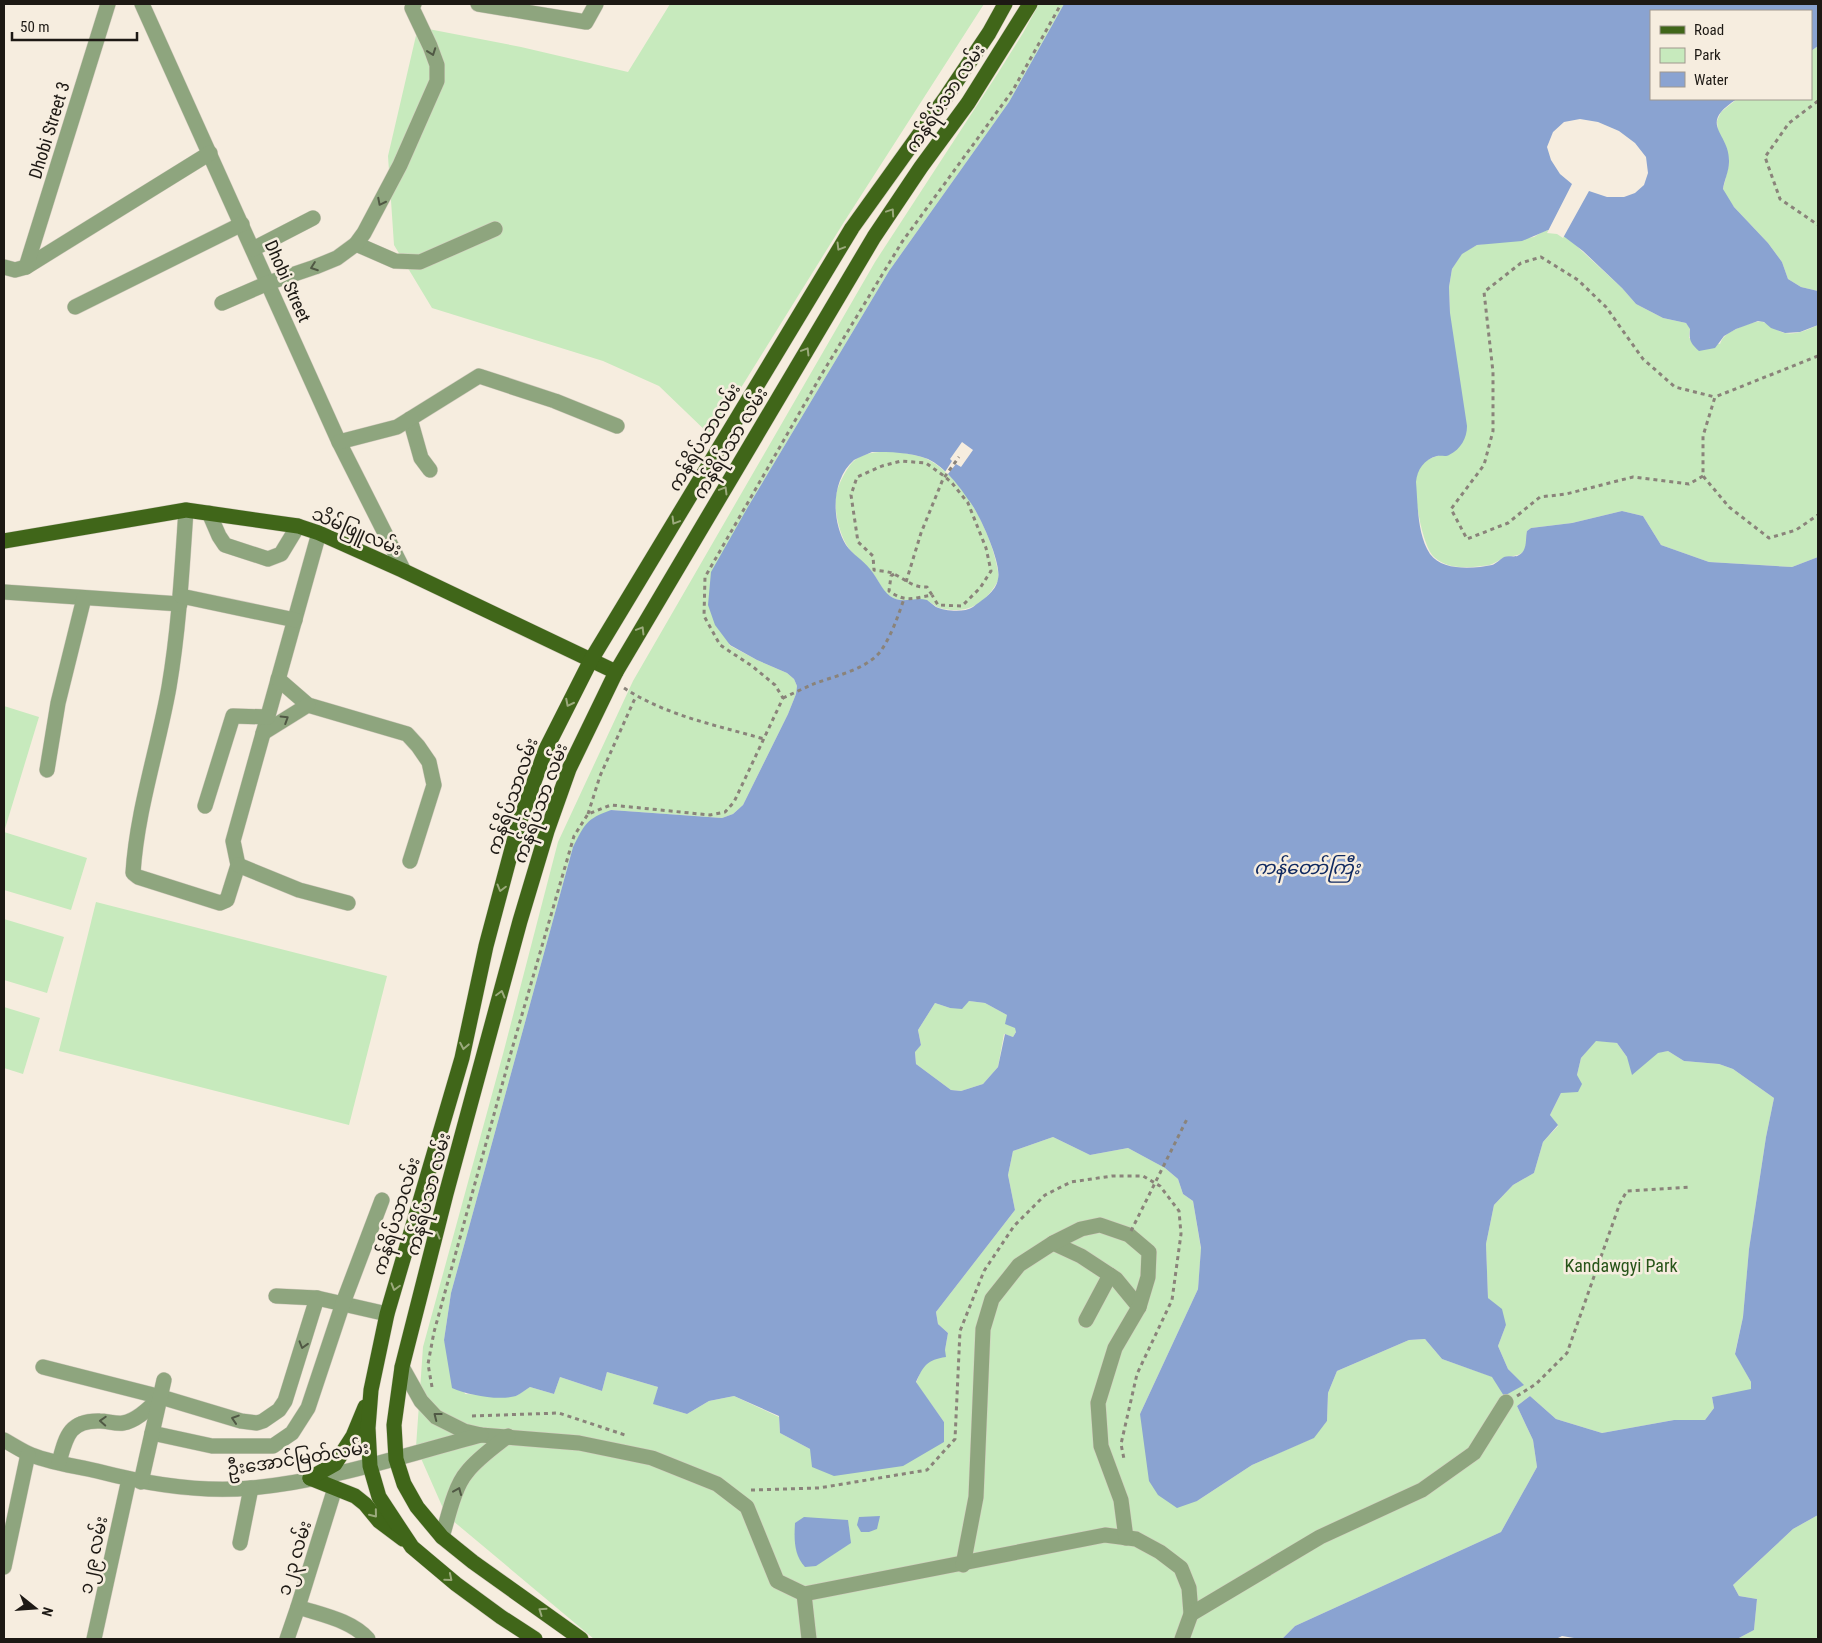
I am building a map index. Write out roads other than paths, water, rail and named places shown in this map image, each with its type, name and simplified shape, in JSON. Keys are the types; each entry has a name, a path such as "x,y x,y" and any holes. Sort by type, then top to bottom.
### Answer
{"main road":[{"name":"ကန်ရိပ်သာလမ်း","path":"535,1639 456,1584 412,1546 379,1498 370,1466 368,1428 371,1390 387,1314 462,1058 486,946 518,826 546,749 591,660 852,228 989,33 1005,4"},
{"name":"ကန်ရိပ်သာ လမ်း","path":"581,1639 473,1562 442,1537 417,1507 404,1484 396,1459 394,1425 402,1367 446,1194 520,921 568,769 616,672 874,237 921,167 968,104 1030,4"},
{"name":"သိမ်ဖြူလမ်း","path":"4,541 186,510 298,526 319,532 404,571 616,672"},
{"path":"310,1478 335,1464 353,1436 371,1390"},
{"path":"310,1478 355,1496 365,1504 379,1521 412,1546"}],"street":[{"name":"Dhobi Street 3","path":"15,268 108,4"},
{"name":"Dhobi Street","path":"142,4 339,442 404,571"},
{"path":"222,303 268,282 338,258 356,244 379,206 400,165 437,81 437,64 412,8 414,4"},
{"path":"478,4 586,22 596,4"},
{"path":"15,268 210,154"},
{"path":"253,249 313,218"},
{"path":"75,307 242,224"},
{"path":"356,244 395,261 420,262 495,229"},
{"path":"339,442 397,427 479,376 555,401 617,426"},
{"path":"410,419 421,458 430,470"},
{"path":"186,510 180,600 169,687 136,841 133,873 138,877 220,903 227,900 238,866 233,841 319,532"},
{"path":"209,513 225,545 268,559 281,554 298,526"},
{"path":"4,592 84,598 180,600 295,620"},
{"path":"47,770 58,703 84,598"},
{"path":"278,679 308,705 406,734 418,746 429,762 434,785 410,860"},
{"path":"263,733 308,705"},
{"path":"205,806 233,716 268,717"},
{"path":"238,866 299,890 348,903"},
{"path":"152,1433 212,1446 272,1446 292,1433 308,1408 343,1303 382,1200"},
{"path":"963,1565 976,1497 983,1329 992,1299 1019,1265 1053,1243 1081,1229 1100,1225 1129,1235 1149,1252 1148,1277 1139,1307 1115,1348 1098,1402 1101,1446 1121,1500 1126,1538"},
{"path":"1053,1243 1081,1256 1116,1279 1139,1307"},
{"path":"1086,1320 1110,1275"},
{"path":"276,1296 317,1298 387,1314"},
{"path":"43,1367 258,1424 279,1410 285,1401 317,1298"},
{"path":"402,1367 421,1401 433,1409 436,1418 452,1426 481,1435 579,1443 652,1458 716,1484 747,1507 777,1580 804,1594 963,1565 1105,1535 1136,1539 1181,1568 1189,1588 1191,1614 1182,1639"},
{"name":"၁၂၉ လမ်း","path":"94,1639 135,1480 152,1433 164,1380"},
{"path":"59,1462 67,1434 81,1422 100,1420 123,1423 143,1414 161,1397"},
{"path":"1191,1614 1320,1537 1422,1490 1474,1453 1506,1402"},
{"name":"ဦးအောင်မြတ်လမ်း","path":"4,1440 28,1454 135,1480 176,1487 223,1489 251,1488 370,1466 481,1435"},
{"path":"442,1537 456,1494 466,1473 508,1436"},
{"path":"4,1567 28,1454"},
{"path":"240,1543 251,1488"},
{"name":"၁၂၃ လမ်း","path":"287,1639 334,1488"},
{"path":"804,1594 809,1639"},
{"path":"298,1607 339,1620 361,1631 368,1639"}],"water":[{"name":"ကန်တော်ကြီး","path":"1064,4 1818,4 1818,46 1812,50 1812,10 1650,10 1650,100 1736,100 1725,108 1717,122 1728,152 1729,162 1723,189 1734,207 1768,243 1782,262 1788,279 1801,287 1818,291 1818,325 1800,332 1785,333 1771,328 1764,322 1758,321 1736,329 1724,336 1715,348 1699,351 1691,341 1690,329 1686,323 1663,318 1636,304 1583,251 1558,232 1548,230 1522,241 1477,245 1462,254 1452,269 1449,287 1450,313 1467,426 1466,435 1460,446 1453,453 1448,456 1432,457 1425,462 1418,473 1416,482 1420,528 1426,546 1435,560 1450,566 1467,568 1492,565 1504,557 1516,556 1522,553 1525,547 1527,531 1531,528 1572,523 1622,511 1643,516 1661,545 1709,562 1792,567 1818,557 1818,1515 1793,1529 1733,1585 1739,1596 1757,1599 1754,1630 1737,1639 1580,1639 1562,1636 1556,1639 1257,1639 1283,1638 1295,1626 1501,1532 1537,1467 1533,1440 1517,1406 1530,1396 1556,1419 1602,1433 1674,1420 1705,1420 1714,1408 1712,1397 1751,1389 1751,1382 1735,1354 1743,1317 1749,1249 1766,1137 1774,1098 1733,1069 1719,1064 1684,1061 1668,1051 1658,1053 1632,1075 1627,1057 1617,1043 1596,1041 1581,1058 1577,1075 1582,1084 1578,1092 1561,1093 1550,1115 1558,1125 1543,1142 1534,1173 1513,1185 1494,1205 1486,1244 1488,1298 1502,1309 1506,1325 1498,1346 1508,1369 1524,1385 1504,1396 1492,1377 1442,1359 1425,1339 1409,1340 1337,1371 1328,1393 1327,1421 1314,1438 1252,1465 1197,1501 1177,1508 1158,1495 1149,1481 1140,1414 1198,1289 1201,1248 1193,1201 1183,1194 1178,1179 1165,1168 1128,1148 1090,1155 1053,1137 1013,1151 1008,1175 1015,1210 936,1312 938,1324 948,1333 945,1350 946,1357 927,1364 916,1382 944,1422 944,1442 903,1466 834,1476 812,1467 810,1449 780,1433 779,1416 734,1396 709,1401 687,1414 653,1404 658,1387 607,1372 602,1391 560,1377 554,1394 530,1387 516,1396 492,1398 452,1388 444,1340 451,1293 573,847 587,823 596,816 611,810 722,818 733,814 743,805 788,714 797,686 794,679 787,673 757,660 730,645 715,625 708,605 711,572 889,271 1009,102","holes":["872,452 893,452 928,459 940,467 962,490 974,508 994,551 998,579 995,588 973,607 960,611 944,610 927,600 895,599 887,593 870,569 846,545 841,535 836,512 837,489 846,468 854,460","969,1001 985,1003 1007,1015 1005,1024 1015,1028 1016,1032 1013,1037 1005,1034 998,1067 983,1084 961,1091 951,1090 916,1064 915,1052 921,1045 918,1030 935,1003 950,1008 962,1009"]},
{"path":"880,1516 877,1529 861,1532 857,1525 859,1517"},
{"path":"804,1517 848,1520 851,1543 816,1566 805,1567 797,1552 795,1535 795,1523"}],"park label":[{"name":"Kandawgyi Park","path":"1621,1265"}]}
